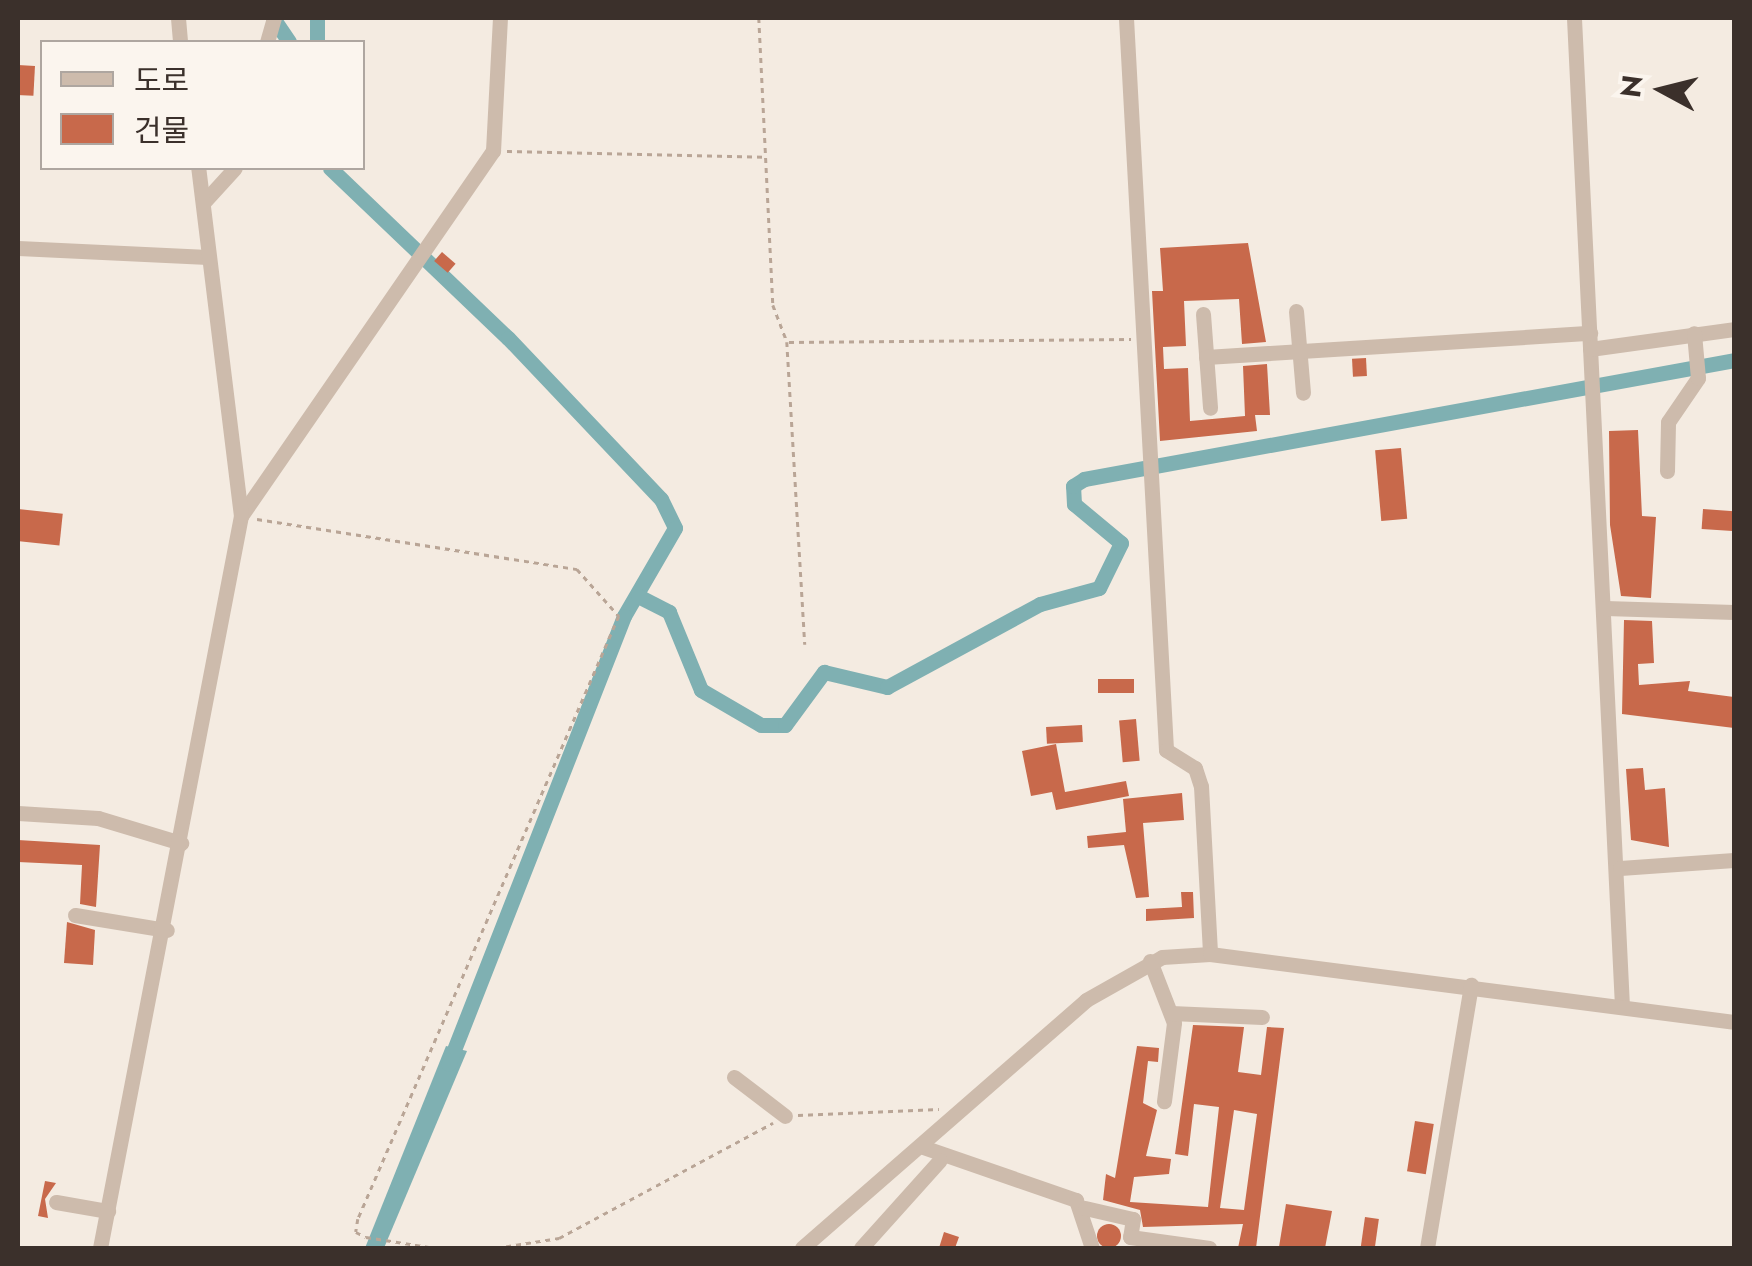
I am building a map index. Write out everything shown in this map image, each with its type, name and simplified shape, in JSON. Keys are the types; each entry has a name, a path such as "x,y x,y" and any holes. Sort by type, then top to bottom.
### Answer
{"street":[{"path":"241,516 430,247 492,151 500,18"},
{"path":"1126,18 1166,750 1195,768 1200,786 1210,954"},
{"path":"1574,18 1620,868 1622,1006"},
{"path":"100,1248 166,930 241,516 198,170"},
{"path":"203,202 234,170"},
{"path":"18,248 208,256"},
{"path":"1296,311 1302,393"},
{"path":"1202,314 1210,408"},
{"path":"1206,356 1368,345 1590,341 1734,329"},
{"path":"1668,472 1668,422 1698,378 1694,332"},
{"path":"1605,608 1734,612"},
{"path":"18,813 98,818 181,843"},
{"path":"1620,868 1734,860"},
{"path":"75,915 166,930"},
{"path":"802,1248 1086,1000 1150,961 1210,954 1734,1022"},
{"path":"1150,961 1172,1013 1164,1101"},
{"path":"1427,1248 1471,986"},
{"path":"1172,1013 1262,1017"},
{"path":"734,1077 784,1116"},
{"path":"920,1146 940,1160 1085,1208 1133,1219 1129,1243 1204,1248"},
{"path":"862,1248 940,1160"},
{"path":"56,1202 108,1211"},
{"path":"1085,1208 1092,1248"}],"path":[{"path":"759,18 773,306 787,342 806,644"},
{"path":"492,151 766,157"},
{"path":"787,342 1143,339"},
{"path":"241,516 577,570 619,616 358,1220 356,1232 366,1237 435,1248"},
{"path":"496,1248 559,1238 784,1116 916,1104 958,1113"}],"water":[{"path":"446,1046 467,1051 384,1248 365,1248"}],"building":[{"path":"18,65 35,66 33,96 18,95"},
{"path":"1248,243 1266,342 1242,344 1239,299 1184,301 1186,346 1163,347 1164,369 1188,368 1190,421 1245,416 1243,366 1267,364 1270,415 1255,415 1257,431 1160,441 1152,291 1163,291 1160,248"},
{"path":"442,252 456,264 448,273 434,261"},
{"path":"1366,358 1367,376 1353,377 1352,359"},
{"path":"1638,430 1642,516 1656,517 1651,598 1621,596 1610,525 1609,431"},
{"path":"1401,448 1407,519 1381,521 1375,450"},
{"path":"18,509 63,514 59,546 18,541"},
{"path":"1703,509 1734,511 1733,531 1702,529"},
{"path":"1624,620 1652,621 1654,663 1638,664 1639,685 1690,681 1688,691 1734,697 1734,728 1622,714"},
{"path":"1098,679 1134,679 1134,693 1098,693"},
{"path":"1136,719 1140,761 1123,762 1119,720"},
{"path":"1082,725 1083,742 1047,744 1046,727"},
{"path":"1056,744 1065,792 1126,781 1129,796 1056,810 1052,792 1031,796 1022,751"},
{"path":"1643,768 1645,790 1665,788 1669,847 1631,840 1626,769"},
{"path":"1182,793 1184,820 1143,823 1149,897 1136,898 1124,845 1088,848 1087,836 1126,832 1123,799"},
{"path":"18,840 100,845 96,907 80,904 82,865 18,862"},
{"path":"1181,892 1193,892 1194,918 1146,921 1146,909 1182,907"},
{"path":"67,922 95,930 93,965 64,963"},
{"path":"1193,1025 1244,1027 1238,1072 1261,1075 1267,1027 1284,1028 1256,1248 1238,1248 1243,1224 1143,1227 1140,1210 1103,1200 1106,1174 1115,1178 1137,1046 1159,1048 1158,1062 1148,1061 1143,1103 1157,1110 1146,1156 1171,1159 1169,1174 1134,1177 1130,1202 1208,1207 1219,1107 1194,1104 1188,1156 1175,1154","holes":["1234,1110 1257,1114 1244,1210 1220,1208"]},
{"path":"1415,1121 1434,1124 1426,1174 1407,1171"},
{"path":"45,1181 56,1183 45,1199 48,1218 38,1216"},
{"path":"1286,1204 1332,1211 1325,1248 1279,1247"},
{"path":"1365,1217 1379,1219 1375,1248 1361,1248"},
{"path":"1109,1224 1118,1227 1118,1245 1109,1248 1100,1245 1097,1236 1100,1227"},
{"path":"944,1232 959,1237 955,1248 939,1248"}],"waterway":[{"path":"273,18 288,40"},
{"path":"317,18 317,40"},
{"path":"332,170 508,338 661,499 675,528 624,616 448,1064"},
{"path":"638,596 669,612 701,690 761,725 785,725 824,672 887,687 1040,604 1099,588 1121,543 1074,504 1073,486 1084,479 1734,360"}]}
